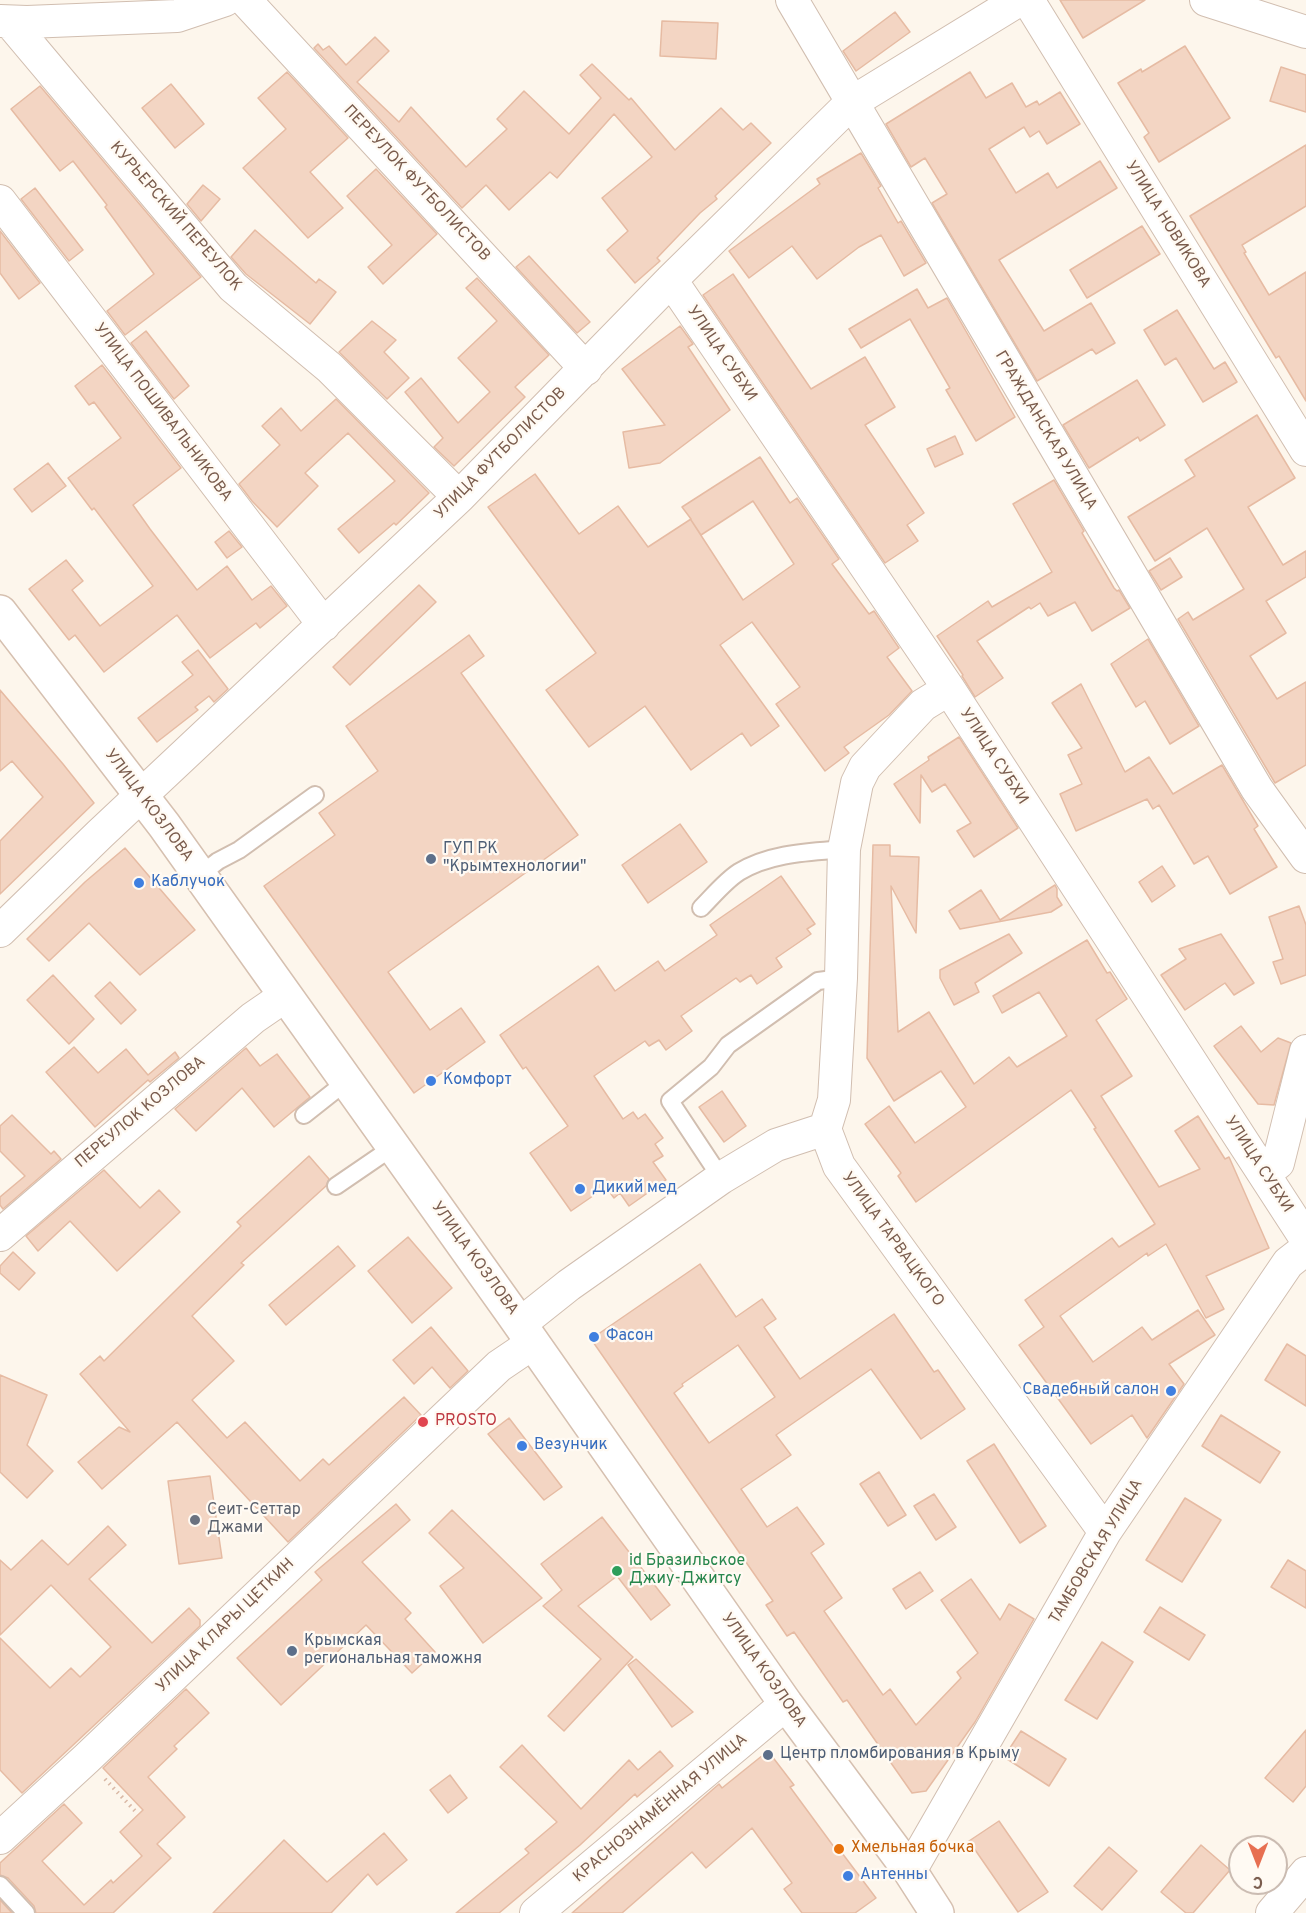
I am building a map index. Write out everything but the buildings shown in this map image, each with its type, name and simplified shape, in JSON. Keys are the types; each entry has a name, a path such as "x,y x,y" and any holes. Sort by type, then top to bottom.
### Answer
{"main road":[{"name":"УЛИЦА КОЗЛОВА","path":"0,612 142,795 200,875 786,1704 910,1871 937,1913"}],"street":[{"path":"5,21 177,15 225,0"},
{"name":"ПЕРЕУЛОК ФУТБОЛИСТОВ","path":"245,0 586,369"},
{"name":"ГРАЖДАНСКАЯ УЛИЦА","path":"792,0 1257,789 1306,857"},
{"name":"УЛИЦА ФУТБОЛИСТОВ","path":"0,931 459,497 671,280 851,103 1019,0"},
{"name":"УЛИЦА НОВИКОВА","path":"1028,0 1306,450"},
{"path":"1206,0 1306,32"},
{"name":"КУРЬЕРСКИЙ ПЕРЕУЛОК","path":"5,21 233,287 330,369 459,497"},
{"name":"УЛИЦА ПОШИВАЛЬНИКОВА","path":"0,201 324,625"},
{"name":"УЛИЦА СУБХИ","path":"671,280 949,689 1306,1239"},
{"path":"825,1129 834,1100 841,978 844,849 856,783 865,767 922,705 949,689"},
{"name":"ПЕРЕУЛОК КОЗЛОВА","path":"0,1235 244,1026 285,996"},
{"path":"1264,1174 1278,1162 1306,1051"},
{"name":"УЛИЦА КЛАРЫ ЦЕТКИН","path":"0,1838 490,1375 569,1285 721,1178 776,1145 825,1129"},
{"name":"УЛИЦА ТАРВАЦКОГО","path":"825,1129 839,1166 1105,1532"},
{"name":"ТАМБОВСКАЯ УЛИЦА","path":"910,1871 1105,1532 1288,1263 1306,1249"},
{"name":"КРАСНОЗНАМЁННАЯ УЛИЦА","path":"536,1913 786,1704"},
{"path":"1272,1913 1306,1873"}],"lane":[{"path":"200,875 315,795"},
{"path":"701,908 738,873 765,860 802,853 844,849"},
{"path":"721,1178 670,1101 711,1067 728,1045 818,981 841,978"},
{"path":"304,1115 347,1081"},
{"path":"336,1186 393,1147"},
{"path":"0,1885 26,1913"}],"path":[{"path":"86,1759 136,1812"}],"place":[{"name":"ГУП РК \"Крымтехнологии\"","path":"431,859"},
{"name":"Каблучок","path":"139,883"},
{"name":"Комфорт","path":"431,1081"},
{"name":"Дикий мед","path":"580,1189"},
{"name":"Фасон","path":"594,1337"},
{"name":"Свадебный салон","path":"1171,1391"},
{"name":"PROSTO","path":"423,1422"},
{"name":"Везунчик","path":"522,1446"},
{"name":"Сеит-Сеттар Джами","path":"195,1520"},
{"name":"id Бразильское Джиу-Джитсу","path":"617,1571"},
{"name":"Крымская региональная таможня","path":"292,1651"},
{"name":"Центр пломбирования в Крыму","path":"768,1755"},
{"name":"Хмельная бочка","path":"839,1849"},
{"name":"Антенны","path":"848,1876"}]}
